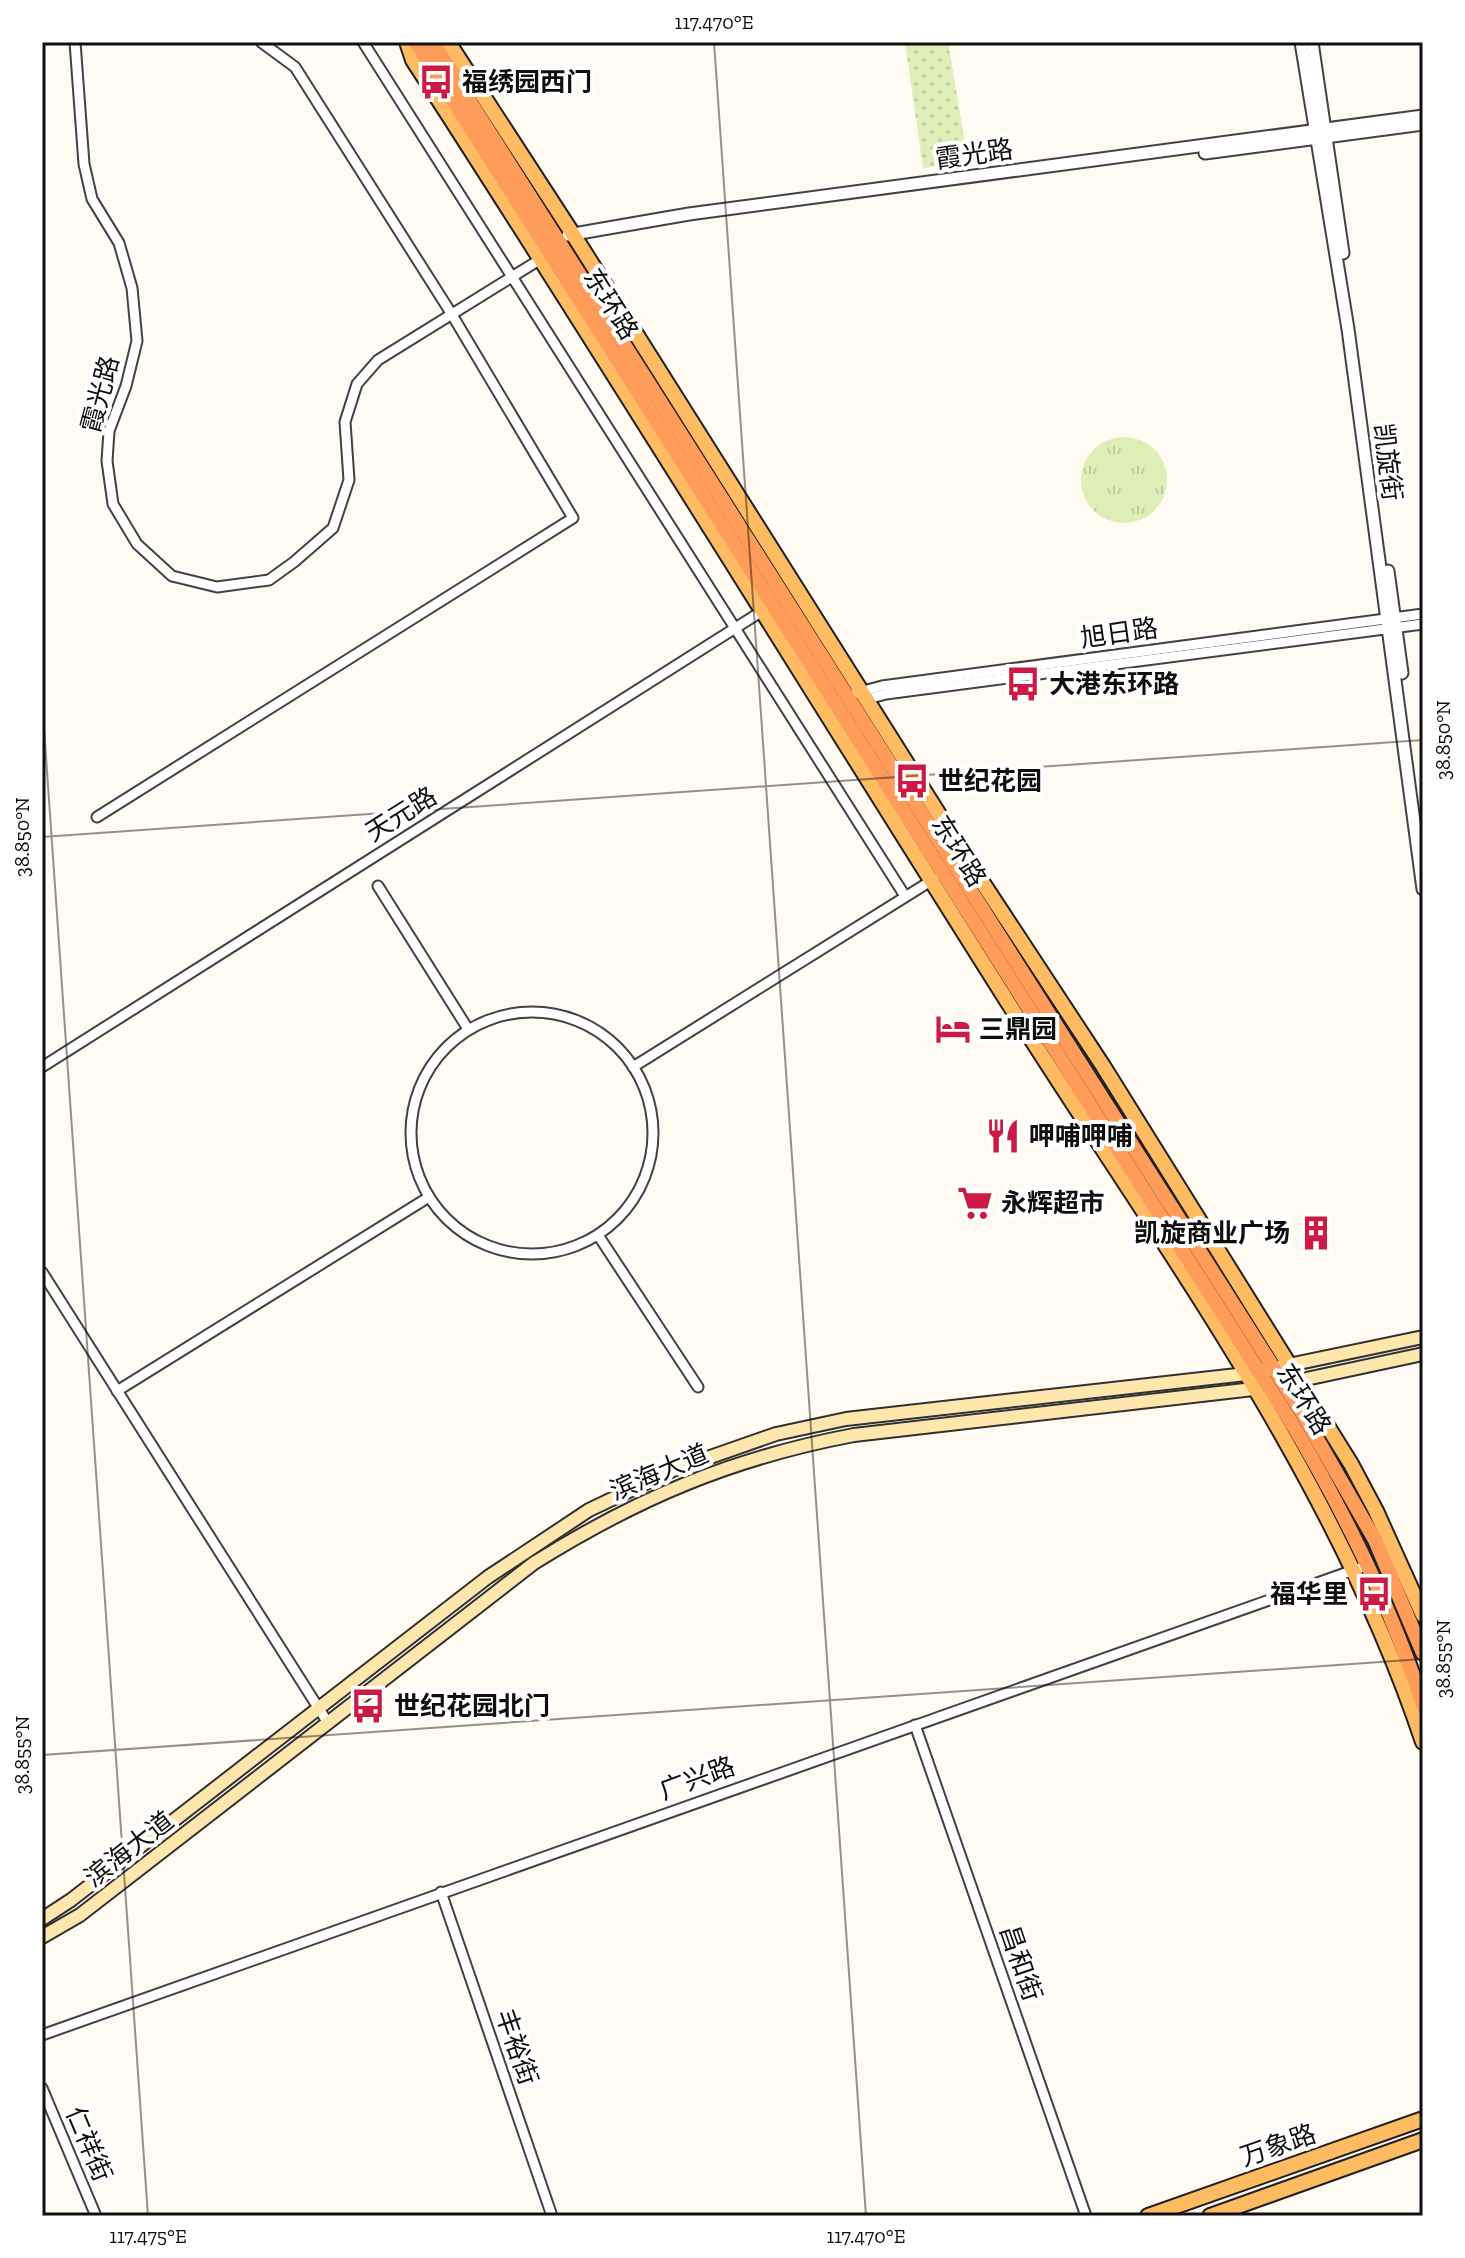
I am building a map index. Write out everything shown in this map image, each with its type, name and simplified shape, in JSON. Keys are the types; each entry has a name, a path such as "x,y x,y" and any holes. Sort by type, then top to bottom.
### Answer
{"highway":[{"name":"东环路","path":"416,42 552,249 773,605 846,705 1260,1372 1326,1481 1361,1568 1403,1642 1423,1705"},
{"name":"东环路","path":"432,42 552,249"},
{"name":"东环路","path":"1269,1387 1334,1466 1375,1540 1423,1653"}],"main road":[{"path":"407,42 413,60 552,249 773,605 846,705"},
{"path":"448,42 574,236 846,705 1269,1387"},
{"path":"950,869 1103,1066 1351,1464 1423,1615"},
{"name":"滨海大道","path":"42,1919 71,1900 488,1577 554,1531 617,1495 703,1458 807,1427 888,1412 1260,1372 1423,1337"},
{"name":"滨海大道","path":"42,1937 80,1915 534,1563 607,1519 680,1484 812,1443 890,1429 1269,1387 1423,1354"},
{"path":"1361,1568 1423,1742"},
{"name":"万象路","path":"1148,2216 1423,2119"},
{"name":"万象路","path":"1210,2216 1423,2140"}],"street":[{"name":"霞光路","path":"75,42 84,164 92,199 119,243 132,288 137,341 126,386 109,431 107,461 113,504 137,544 172,576 217,587 269,580 333,528 349,480 345,422 357,384 378,360 574,236 1320,133 1423,116"},
{"path":"97,817 573,518 451,313 295,67 261,42"},
{"path":"363,42 905,896"},
{"name":"凯旋街","path":"1301,42 1320,133"},
{"name":"凯旋街","path":"1312,42 1320,133 1423,832"},
{"name":"霞光路","path":"1320,133 1423,124"},
{"name":"天元路","path":"42,1067 773,605"},
{"name":"旭日路","path":"846,705 886,694 1391,623 1423,614"},
{"name":"凯旋街","path":"1391,623 1423,889"},
{"name":"旭日路","path":"1391,623 1423,624"},
{"path":"633,1067 950,869"},
{"path":"378,886 468,1029"},
{"path":"549,1012 589,1025 623,1051 633,1067 645,1087 654,1128 648,1169 629,1207 598,1235 562,1250 524,1254 487,1246 454,1226 429,1197 414,1162 410,1124 419,1087 439,1054 468,1029 507,1014 549,1012"},
{"path":"117,1391 429,1197"},
{"path":"598,1235 698,1387"},
{"path":"42,1272 328,1723"},
{"name":"广兴路","path":"42,2035 1361,1568"},
{"name":"昌和街","path":"915,1725 1086,2216"},
{"name":"丰裕街","path":"441,1892 552,2216"},
{"name":"仁祥街","path":"42,2088 96,2216"}],"green space":[{"path":"905,42 948,42 968,161 923,168"},
{"path":"1124,437 1141,440 1155,449 1164,463 1167,480 1164,497 1155,511 1141,520 1124,523 1107,520 1093,511 1084,497 1081,480 1084,463 1093,449 1107,440"}],"place":[{"name":"福绣园西门","path":"436,82"},
{"name":"大港东环路","path":"1023,684"},
{"name":"世纪花园","path":"912,781"},
{"name":"三鼎园","path":"953,1029"},
{"name":"呷哺呷哺","path":"1003,1136"},
{"name":"永辉超市","path":"975,1203"},
{"name":"凯旋商业广场","path":"1316,1233"},
{"name":"福华里","path":"1374,1594"},
{"name":"世纪花园北门","path":"368,1706"}]}
